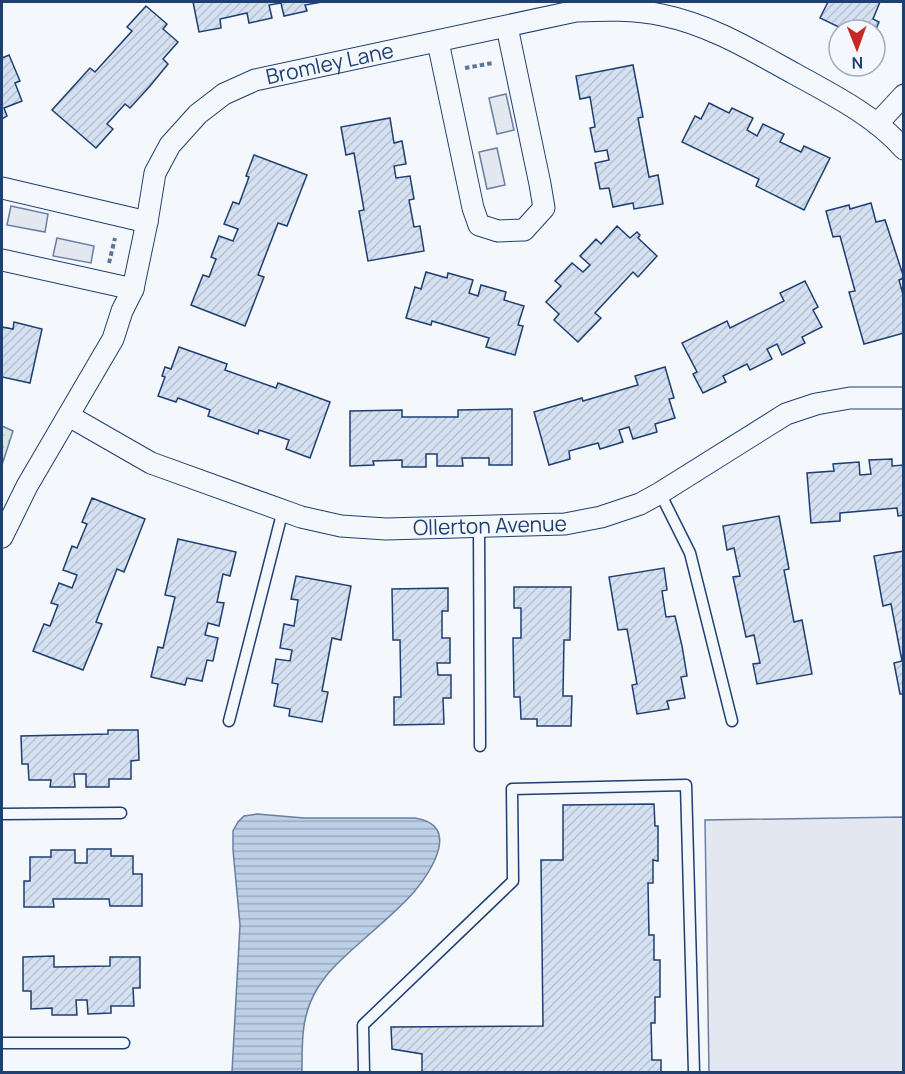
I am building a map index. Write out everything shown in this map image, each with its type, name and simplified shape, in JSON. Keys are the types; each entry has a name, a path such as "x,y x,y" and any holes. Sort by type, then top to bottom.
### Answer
{"street":[{"name":"Bromley Lane","path":"2,537 27,486 113,339 122,311 133,289 147,222 154,173 170,145 198,114 224,94 255,80 576,11 614,10 662,15 692,23 727,37 841,99 877,124 903,149"},
{"path":"438,42 473,208 479,225 498,231 524,230 543,208 507,27"},
{"path":"877,124 903,95"},
{"path":"2,188 147,222"},
{"path":"2,260 133,289"},
{"name":"Ollerton Avenue","path":"69,416 152,463 301,517 341,526 386,529 479,527 565,524 601,517 640,504 660,493 786,414 816,404 850,398 903,398"}],"lane":[{"path":"660,493 690,554 732,721"},
{"path":"229,721 283,510"},
{"path":"479,527 480,746"},
{"path":"364,1072 363,1025 513,881 512,789 686,785 694,1072"},
{"path":"2,814 121,813"},
{"path":"2,1043 124,1043"}],"path":[{"path":"462,68 498,62"},
{"path":"108,266 116,230"}],"shaded area":[{"path":"506,94 514,130 497,134 489,98"},
{"path":"497,148 505,185 487,189 479,152"},
{"path":"11,206 48,214 45,232 7,225"},
{"path":"57,238 94,246 91,263 53,256"},
{"path":"2,426 13,431 2,465"},
{"path":"903,817 903,1072 709,1072 705,820"}],"water":[{"path":"257,814 304,818 415,818 429,822 437,829 440,839 434,861 414,892 334,967 317,989 305,1019 302,1072 232,1072 240,925 233,831 244,816"}],"building":[{"path":"193,2 322,2 305,5 307,11 284,16 281,3 269,5 272,18 249,23 247,13 220,19 221,28 199,32"},
{"path":"828,2 880,2 873,18 827,18 827,21 820,18"},
{"path":"146,6 167,24 163,29 178,42 163,59 168,64 150,86 130,108 125,104 107,124 113,129 96,148 52,110 90,68 95,72 132,31 127,27"},
{"path":"9,55 20,81 15,83 22,101 4,108 7,116 2,119 2,58"},
{"path":"633,65 643,117 638,118 649,177 658,175 663,204 634,209 633,203 613,207 609,188 600,189 595,163 609,160 607,150 595,152 590,128 595,127 590,97 580,99 576,76"},
{"path":"709,103 729,113 732,108 753,118 747,130 757,136 763,124 784,134 780,142 801,152 804,146 830,158 804,210 756,186 759,179 682,142 695,116 701,119"},
{"path":"390,118 394,143 402,141 406,164 394,166 396,178 410,176 414,199 409,200 414,227 420,226 424,251 368,261 359,211 364,210 354,153 346,155 341,127"},
{"path":"254,155 307,175 287,226 278,223 258,275 264,277 245,326 191,305 203,275 209,277 216,259 211,257 219,236 233,241 238,229 224,224 233,202 239,204"},
{"path":"871,203 876,222 885,220 904,278 899,280 904,298 904,333 864,344 849,292 855,291 840,236 833,237 826,211 849,205 850,209"},
{"path":"617,226 630,238 637,232 640,235 638,238 657,256 638,277 633,272 595,313 601,318 578,342 554,320 559,314 546,302 561,286 555,281 572,263 583,272 590,265 580,256 596,239 601,244"},
{"path":"426,272 447,278 448,273 473,280 469,293 478,296 481,285 506,292 504,300 524,306 518,325 523,326 515,355 486,347 489,338 432,321 431,325 406,318 415,287 421,289"},
{"path":"805,281 818,307 813,310 822,327 802,337 805,343 782,355 777,344 767,349 772,359 750,370 747,364 723,376 726,382 703,393 693,374 697,372 682,343 727,321 730,328 784,301 780,293"},
{"path":"14,322 42,329 30,383 2,377 2,327 13,329"},
{"path":"179,347 227,364 225,370 276,388 278,383 330,402 310,458 286,449 289,440 259,430 258,434 208,416 210,410 178,398 176,402 158,396 165,377 162,376 165,367 171,369"},
{"path":"665,367 674,398 669,399 675,418 655,424 657,432 633,439 629,427 619,430 623,442 600,449 598,443 569,451 570,459 549,465 534,412 638,385 635,376"},
{"path":"512,409 512,465 489,465 489,458 462,458 463,466 437,466 437,454 426,454 426,467 402,467 402,460 373,461 374,465 350,466 350,411 402,410 402,417 458,417 458,410"},
{"path":"892,459 892,466 904,465 904,515 898,516 897,508 840,513 840,521 811,523 807,473 834,471 833,464 859,462 860,475 871,474 869,460"},
{"path":"92,498 145,519 124,572 117,569 96,622 102,624 83,670 33,651 44,624 50,626 58,605 51,603 59,583 72,588 77,575 63,570 72,546 77,548 87,524 82,522"},
{"path":"779,516 789,569 784,570 794,622 802,620 812,674 757,684 753,664 760,663 754,635 746,637 733,577 740,576 734,548 727,550 723,526"},
{"path":"178,539 236,552 230,576 223,574 217,602 224,603 219,626 208,623 205,635 218,638 213,661 207,660 202,681 187,678 185,685 151,677 158,647 163,648 175,597 165,595"},
{"path":"904,551 904,694 900,694 894,663 902,661 891,604 883,606 874,556"},
{"path":"664,568 667,590 662,591 666,617 675,616 687,676 681,677 685,698 667,701 669,709 637,714 632,685 637,684 627,629 618,630 609,577"},
{"path":"296,576 351,586 341,640 332,638 322,691 328,692 322,722 289,716 290,709 274,706 278,684 272,683 276,659 290,661 292,650 280,648 284,624 294,626 298,600 291,599"},
{"path":"514,587 571,587 570,640 564,640 563,696 572,696 571,726 537,726 537,719 521,719 520,697 514,697 513,638 521,638 521,608 514,608"},
{"path":"448,588 448,611 442,611 442,638 450,638 450,663 437,663 438,675 451,675 451,698 443,698 444,724 394,725 394,697 401,697 400,640 393,640 392,589"},
{"path":"108,730 138,730 139,760 131,761 131,779 109,779 109,787 86,787 86,774 74,774 75,787 50,787 51,780 29,780 28,764 22,764 21,736 108,734"},
{"path":"654,804 655,826 658,826 658,861 653,860 653,883 648,883 649,935 654,935 654,960 660,960 660,997 655,997 655,1023 651,1023 652,1060 661,1060 661,1072 422,1072 422,1054 392,1049 391,1027 543,1026 541,860 563,860 563,805"},
{"path":"87,849 111,849 111,856 133,856 133,874 142,874 142,906 110,906 109,899 53,899 54,907 24,907 24,881 30,881 30,857 51,857 51,850 75,850 75,863 87,863"},
{"path":"54,956 54,967 110,966 110,957 140,957 140,988 133,988 134,1006 111,1006 111,1013 88,1014 87,1000 76,1000 77,1015 52,1015 52,1008 31,1009 31,991 23,991 23,957"}]}
